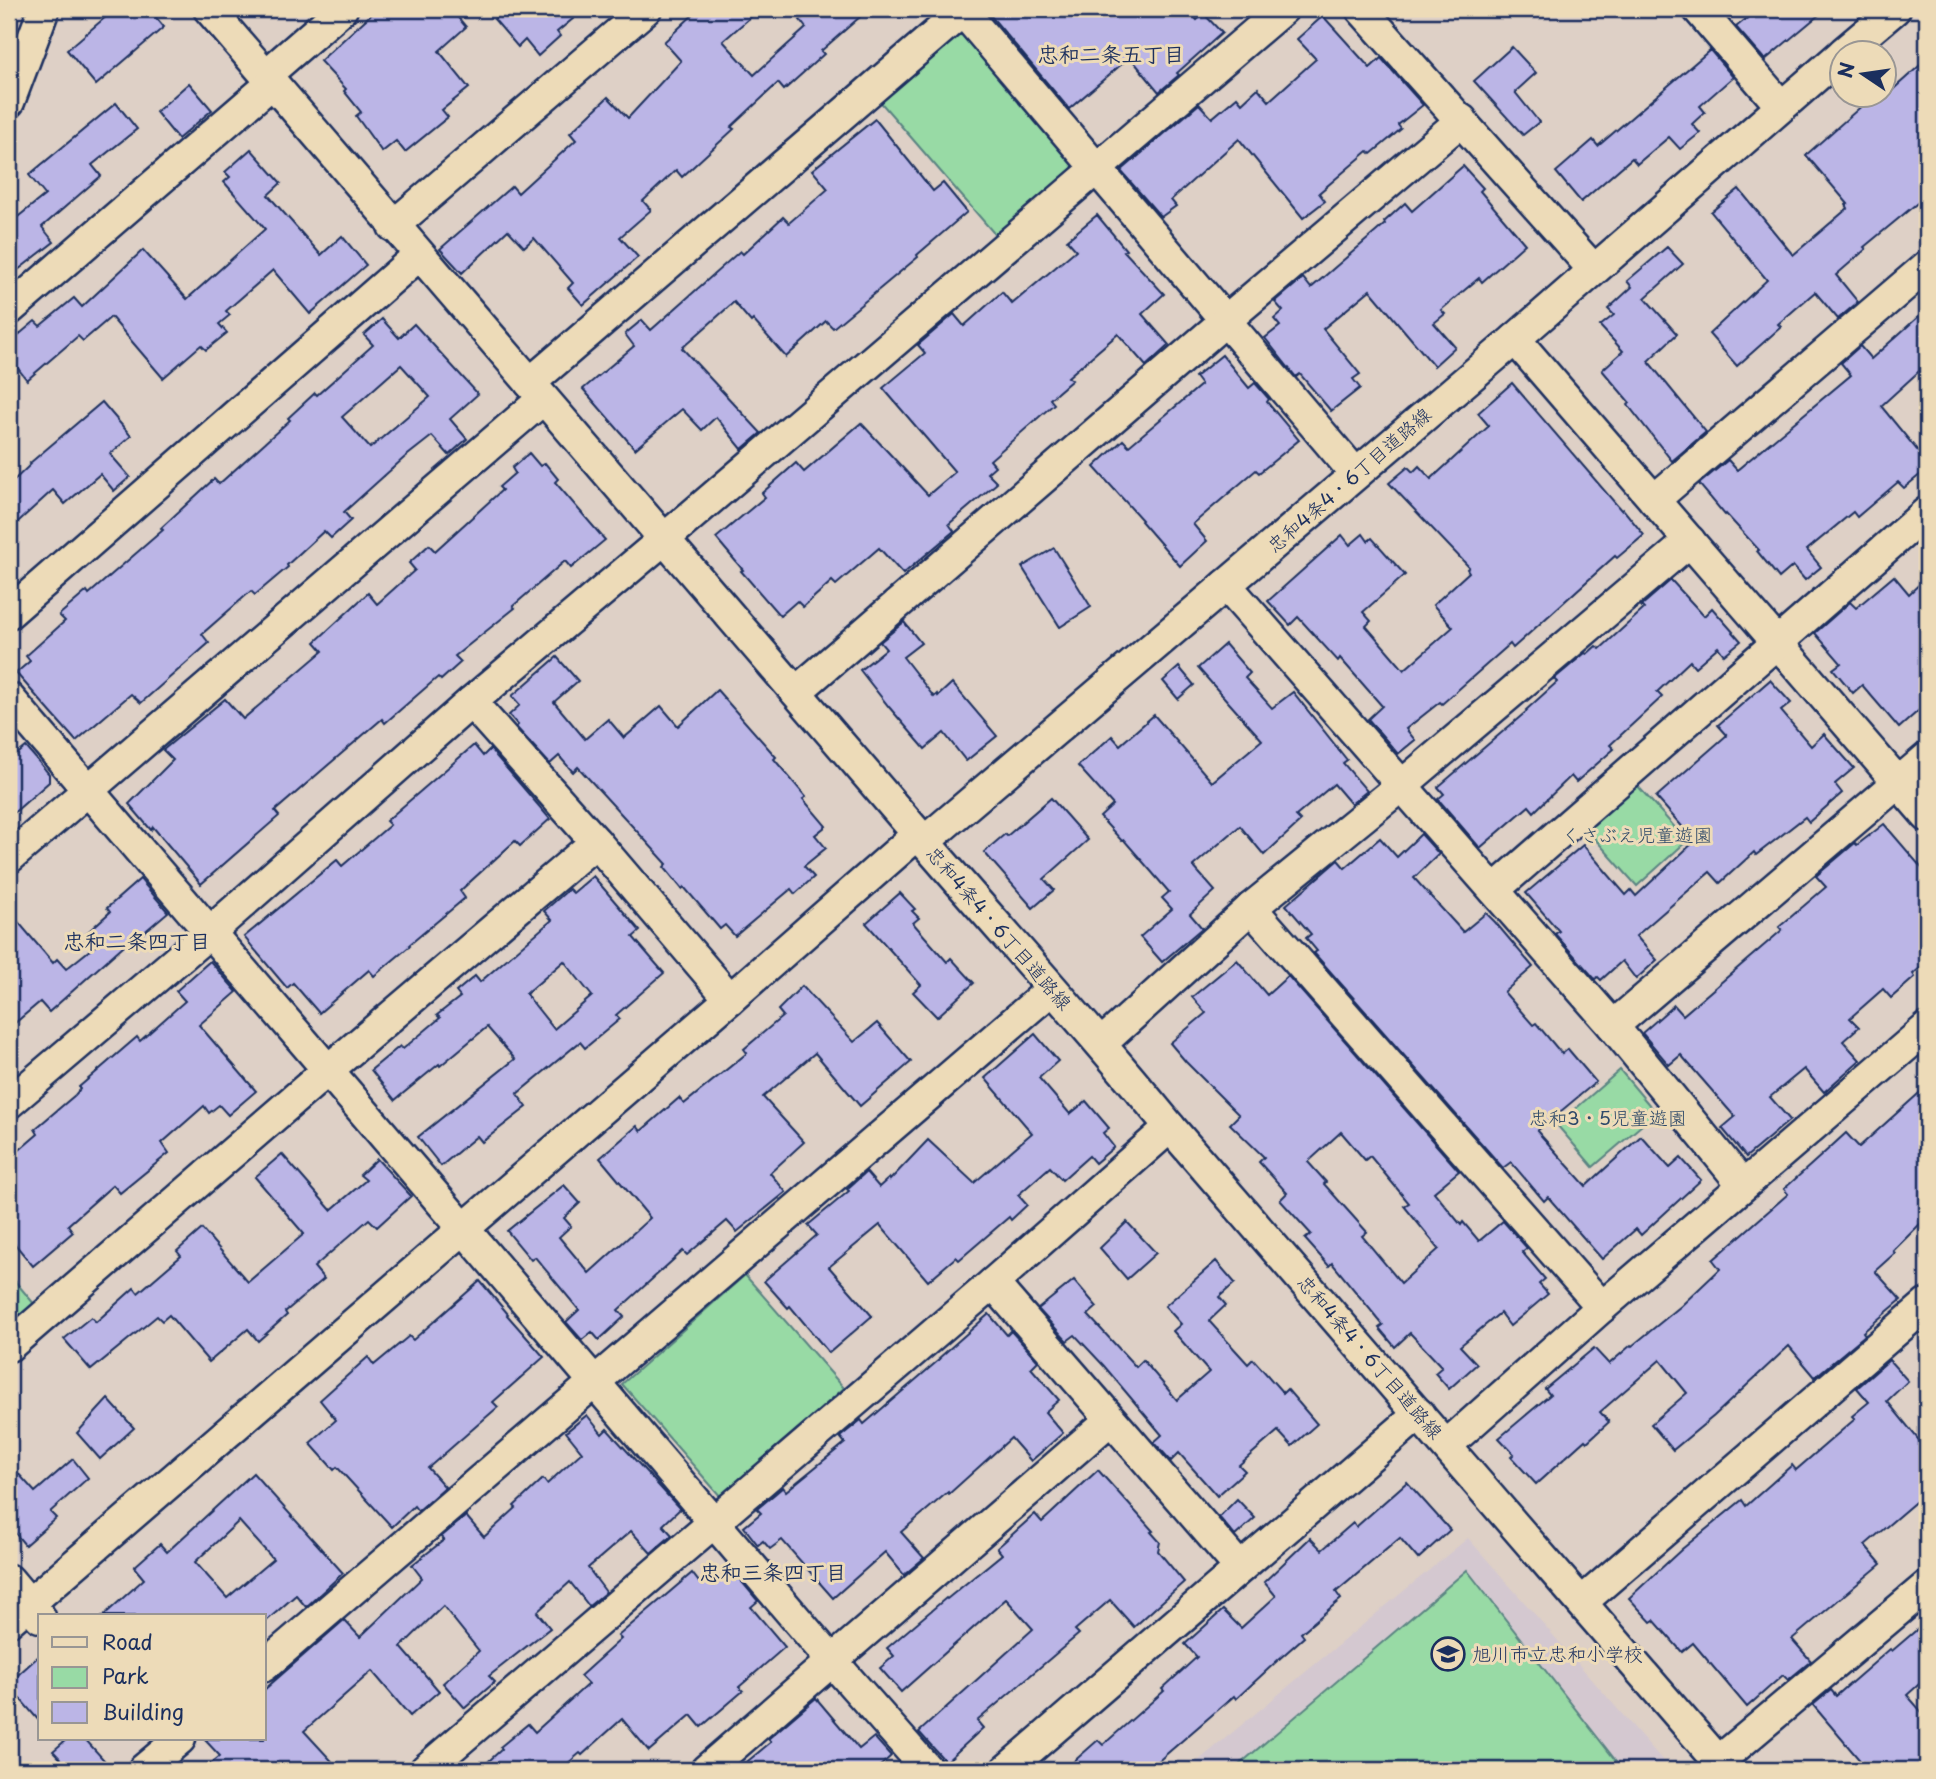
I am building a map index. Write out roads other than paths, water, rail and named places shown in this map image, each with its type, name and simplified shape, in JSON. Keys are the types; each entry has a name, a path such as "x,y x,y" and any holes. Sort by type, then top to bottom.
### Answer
{"street":[{"path":"9,102 44,9"},
{"path":"9,1580 26,1614 464,1229 921,838 209,9"},
{"path":"9,310 269,79 342,9"},
{"path":"393,226 646,9"},
{"path":"9,859 963,9 1355,473"},
{"path":"9,1103 471,702 1283,9"},
{"path":"1361,9 1593,269"},
{"path":"1698,9 1781,106"},
{"name":"忠和4条4・6丁目道路線","path":"1861,38 1895,9"},
{"name":"忠和4条4・6丁目道路線","path":"1723,1766 1170,1127 1101,1043 921,838 1226,585 1828,66"},
{"path":"796,692 1462,120"},
{"path":"9,613 419,255"},
{"path":"1654,499 1927,266"},
{"path":"1515,338 1927,816"},
{"path":"1494,890 1927,512"},
{"path":"1101,1043 1251,908 1401,786 1690,541"},
{"path":"1226,585 1613,1026 1743,1185"},
{"path":"9,698 928,1770"},
{"path":"471,702 596,842 730,999"},
{"path":"1613,1026 1927,758"},
{"path":"9,1346 596,842"},
{"path":"1251,908 1602,1307"},
{"path":"266,1664 1052,989"},
{"path":"1447,1445 1602,1307 1927,1028"},
{"path":"425,1770 715,1523 1170,1127"},
{"path":"993,1283 1240,1568"},
{"path":"1583,1602 1927,1304"},
{"path":"1006,1770 1419,1414"},
{"path":"706,1770 1110,1420"},
{"path":"1723,1766 1927,1586"}],"place":[{"name":"旭川市立忠和小学校","path":"1448,1654"}],"district":[{"name":"忠和二条五丁目","path":"1111,55"},
{"name":"忠和二条四丁目","path":"137,942"},
{"name":"忠和三条四丁目","path":"773,1573"}],"park label":[{"name":"くさぶえ児童遊園","path":"1637,835"},
{"name":"忠和3・5児童遊園","path":"1608,1118"}]}
